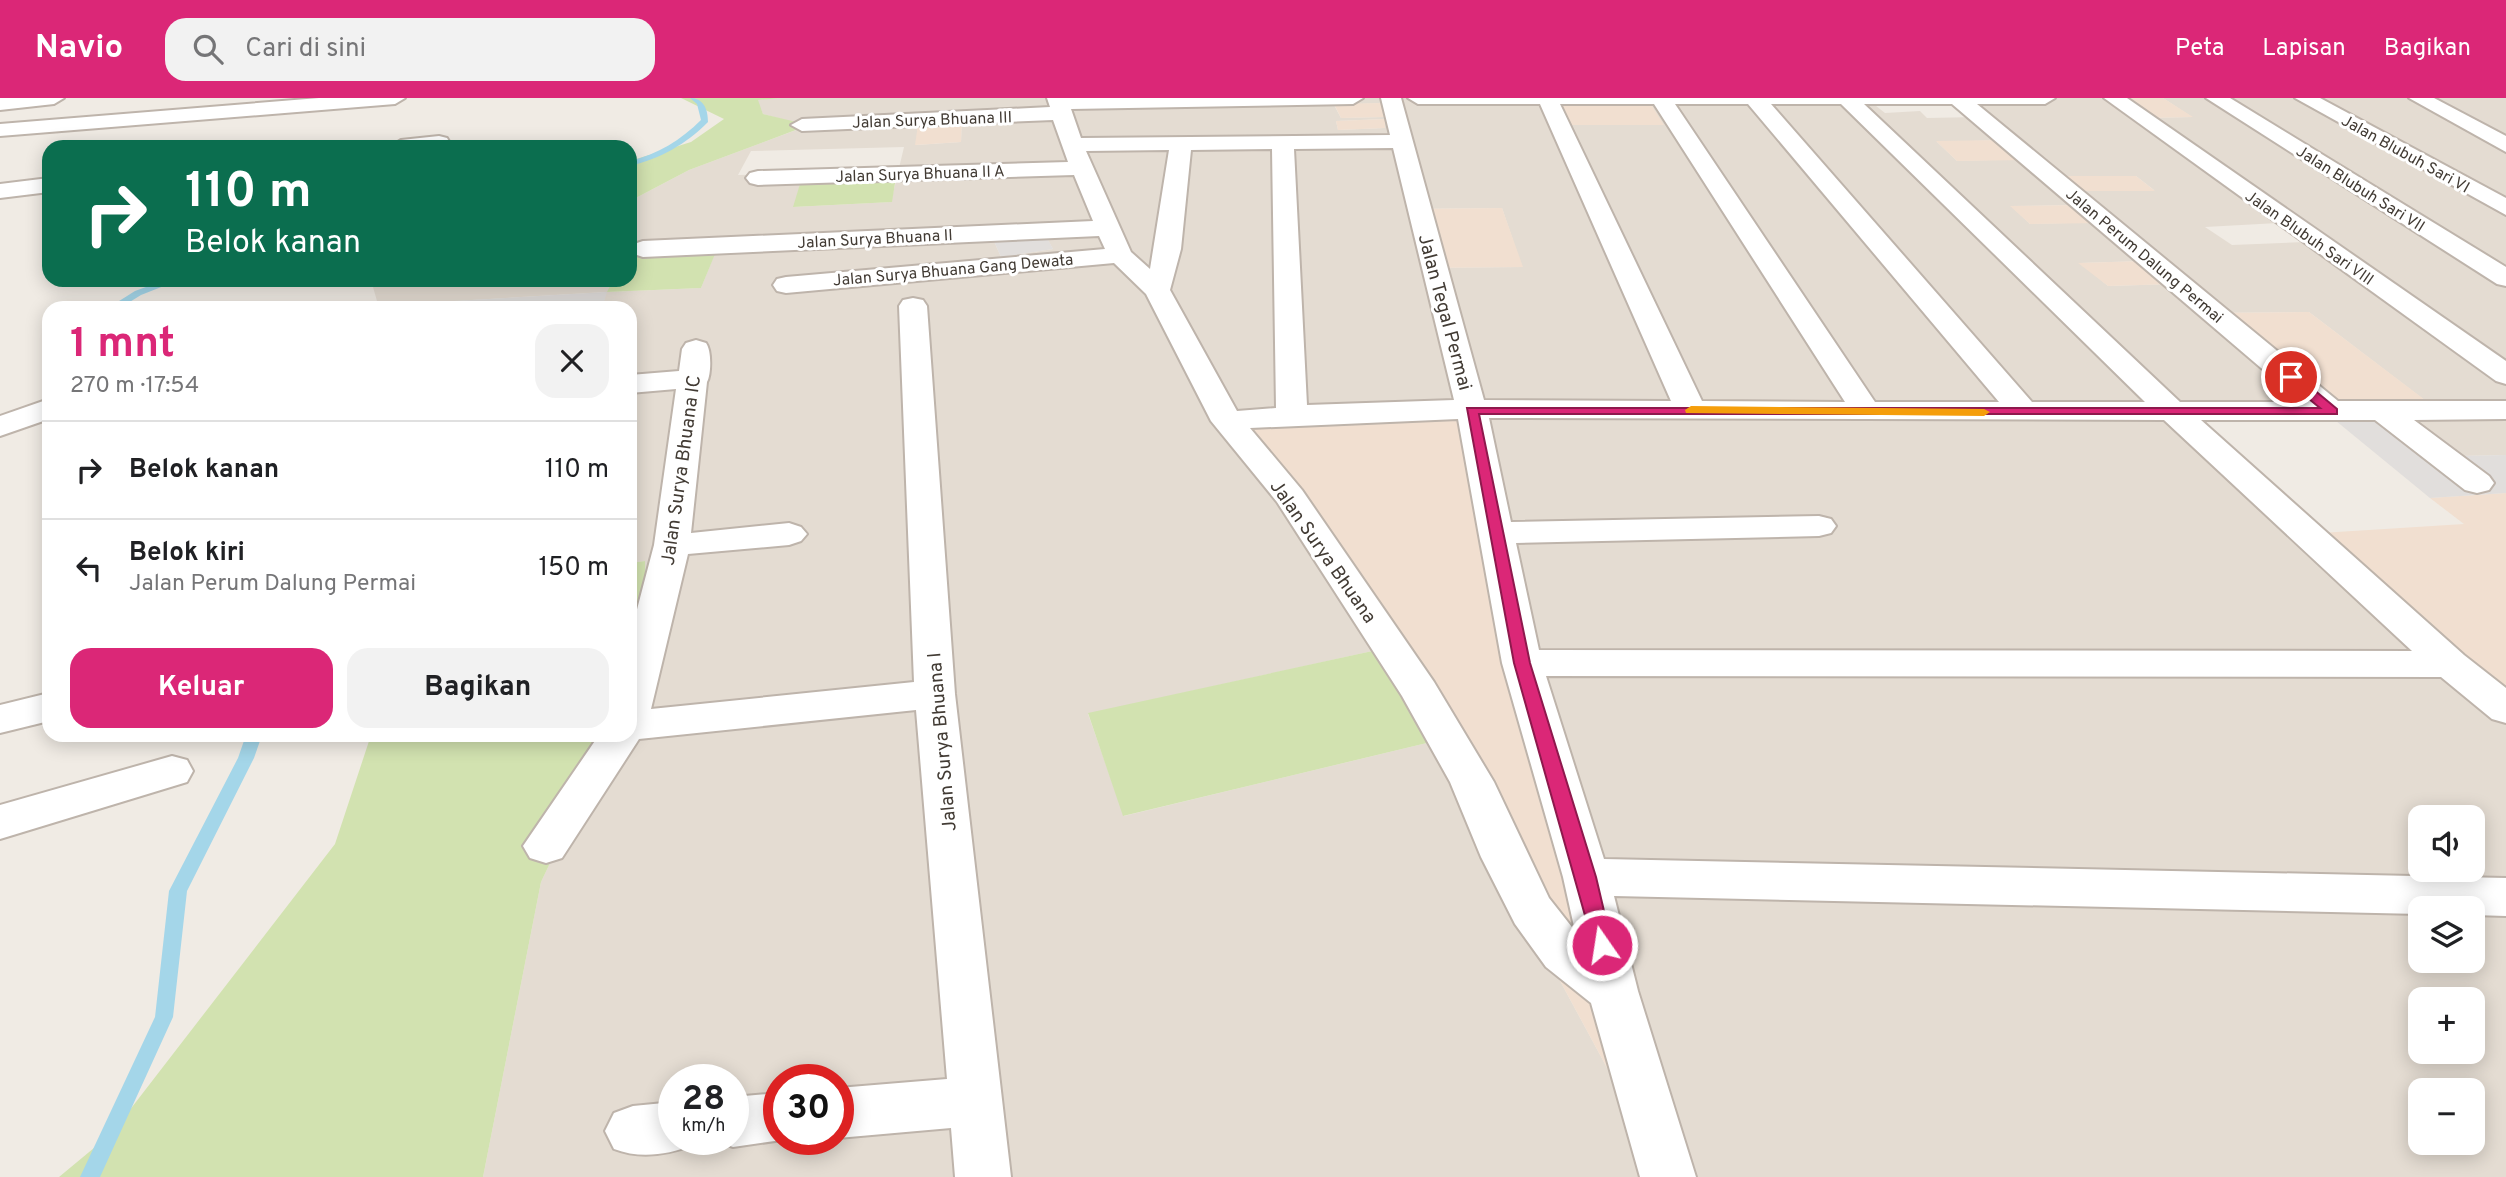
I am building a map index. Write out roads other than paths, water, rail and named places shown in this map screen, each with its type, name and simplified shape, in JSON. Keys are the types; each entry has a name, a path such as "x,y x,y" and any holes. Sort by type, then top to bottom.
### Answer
{"street":[{"path":"0,104 54,98"},
{"path":"0,130 395,98"},
{"path":"1066,125 1196,99 1353,98"},
{"name":"Jalan Tegal Permai","path":"1391,98 1472,411 1494,533 1522,663 1586,877 1613,990 1668,1177"},
{"path":"1418,98 2045,98"},
{"name":"Jalan Perum Dalung Permai","path":"1957,98 2332,412"},
{"name":"Jalan Blubuh Sari VIII","path":"2114,98 2506,375"},
{"name":"Jalan Blubuh Sari VII","path":"2216,98 2506,278"},
{"name":"Jalan Blubuh Sari VI","path":"2305,98 2506,208"},
{"path":"2419,98 2506,145"},
{"path":"1755,99 2025,413"},
{"path":"1548,100 1691,410"},
{"path":"1662,100 1866,411"},
{"path":"1848,100 2172,411 2450,664 2506,709"},
{"name":"Jalan Surya Bhuana III","path":"802,125 1066,125"},
{"path":"1066,125 1181,144 1402,141"},
{"name":"Jalan Surya Bhuana II A","path":"758,178 1066,125"},
{"name":"Jalan Surya Bhuana","path":"1066,125 1113,241 1157,290 1227,421 1290,497 1420,692 1472,782 1504,857 1548,934 1582,969 1613,990"},
{"path":"1283,143 1292,414"},
{"path":"1157,290 1168,248 1181,144"},
{"path":"0,191 42,186"},
{"name":"Jalan Surya Bhuana II","path":"643,249 1113,241"},
{"name":"Jalan Surya Bhuana Gang Dewata","path":"786,285 1113,241"},
{"name":"Jalan Surya Bhuana I","path":"913,306 935,694 983,1177"},
{"name":"Jalan Surya Bhuana IC","path":"637,382 695,364 672,545 644,604 637,658"},
{"path":"1227,421 1292,414 1472,411 2025,413 2506,410"},
{"path":"0,427 42,411"},
{"path":"2383,411 2477,483"},
{"path":"1494,533 1819,526"},
{"path":"672,545 789,534"},
{"path":"1522,663 2450,664"},
{"path":"637,725 935,694"},
{"path":"0,719 42,709"},
{"path":"546,846 616,742"},
{"path":"0,822 172,771"},
{"path":"1586,877 2506,897"},
{"path":"854,1112 976,1101"}],"waterway":[{"path":"637,162 671,148 705,120 700,103 694,98"},
{"path":"125,301 155,287"},
{"path":"90,1177 164,1017 178,891 252,742"}]}
